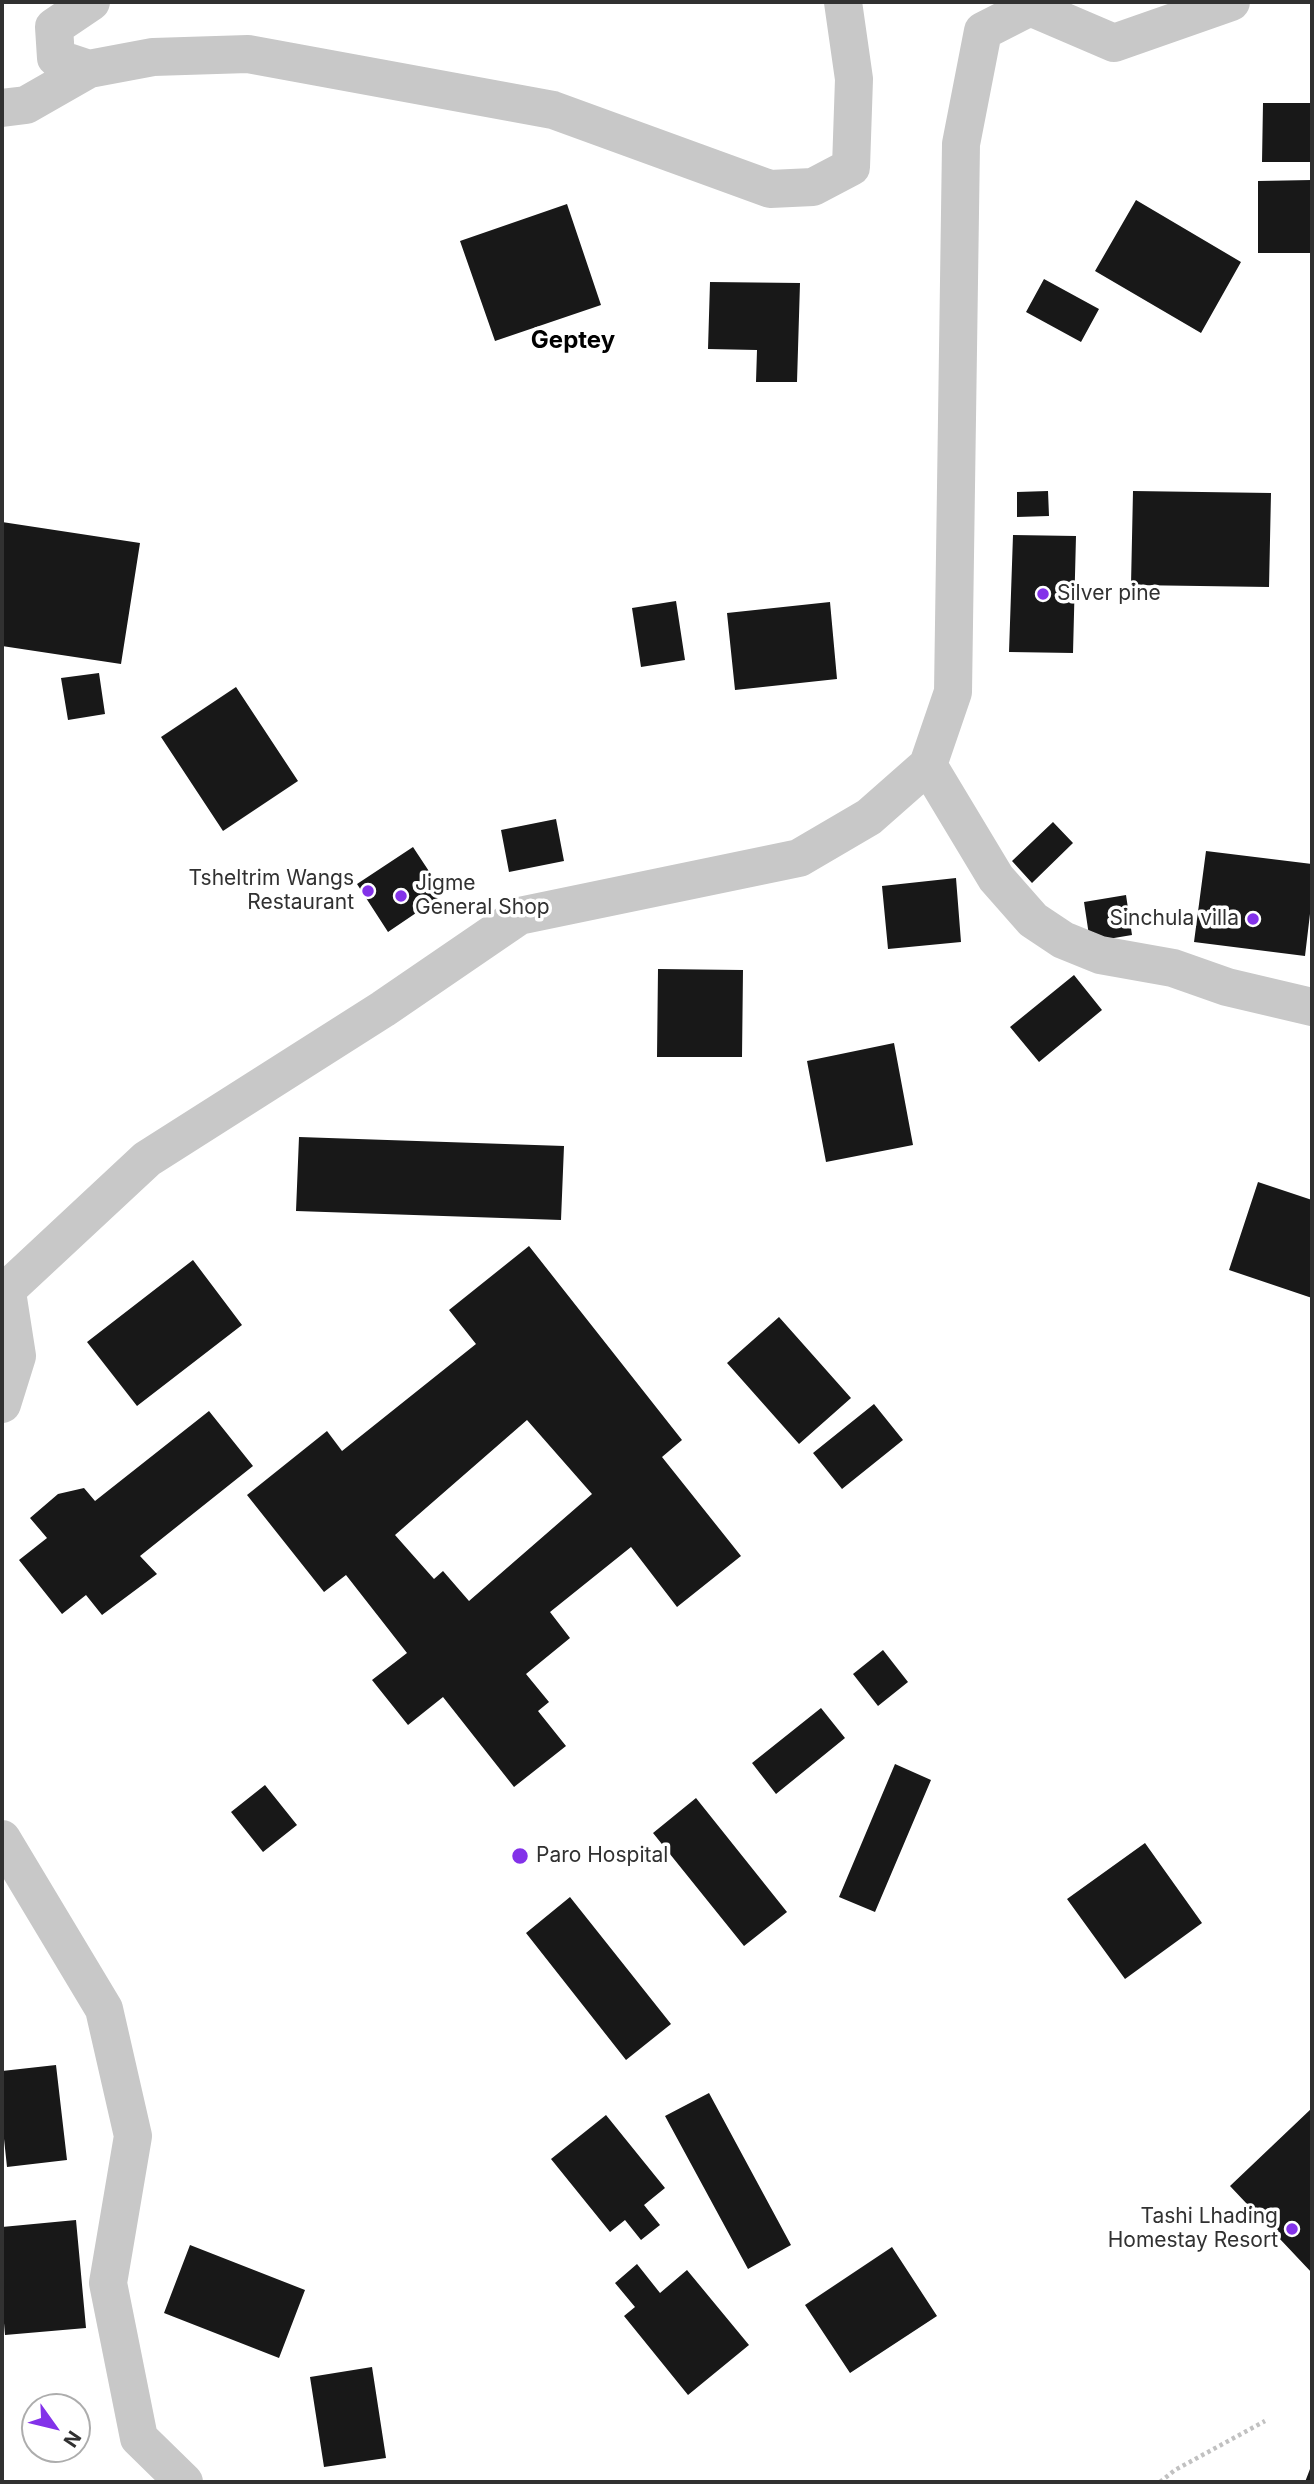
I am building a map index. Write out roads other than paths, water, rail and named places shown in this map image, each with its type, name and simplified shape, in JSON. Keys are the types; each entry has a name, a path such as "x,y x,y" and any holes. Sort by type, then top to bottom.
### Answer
{"street":[{"path":"89,69 56,58 54,27 91,2"},
{"path":"2,108 26,105 89,69 153,57 248,54 553,110 770,190 813,187 851,167 854,79 844,2"},
{"path":"2,1404 17,1356 4,1293 147,1159 383,1009 519,916 799,858 869,817 928,765 953,692 961,144 983,31 1030,7 1114,43 1231,2"},
{"path":"928,765 996,878 1033,920 1063,940 1100,954 1173,968 1227,988 1312,1007"},
{"path":"2,1839 104,2009 133,2136 108,2283 139,2438 184,2482"}],"place":[{"name":"Silver pine","path":"1043,594"},
{"name":"Tsheltrim Wangs Restaurant","path":"368,891"},
{"name":"Jigme General Shop","path":"401,896"},
{"name":"Sinchula villa","path":"1253,919"},
{"name":"Paro Hospital","path":"520,1856"},
{"name":"Tashi Lhading Homestay Resort","path":"1292,2229"}],"district":[{"name":"Geptey","path":"573,341"}]}
